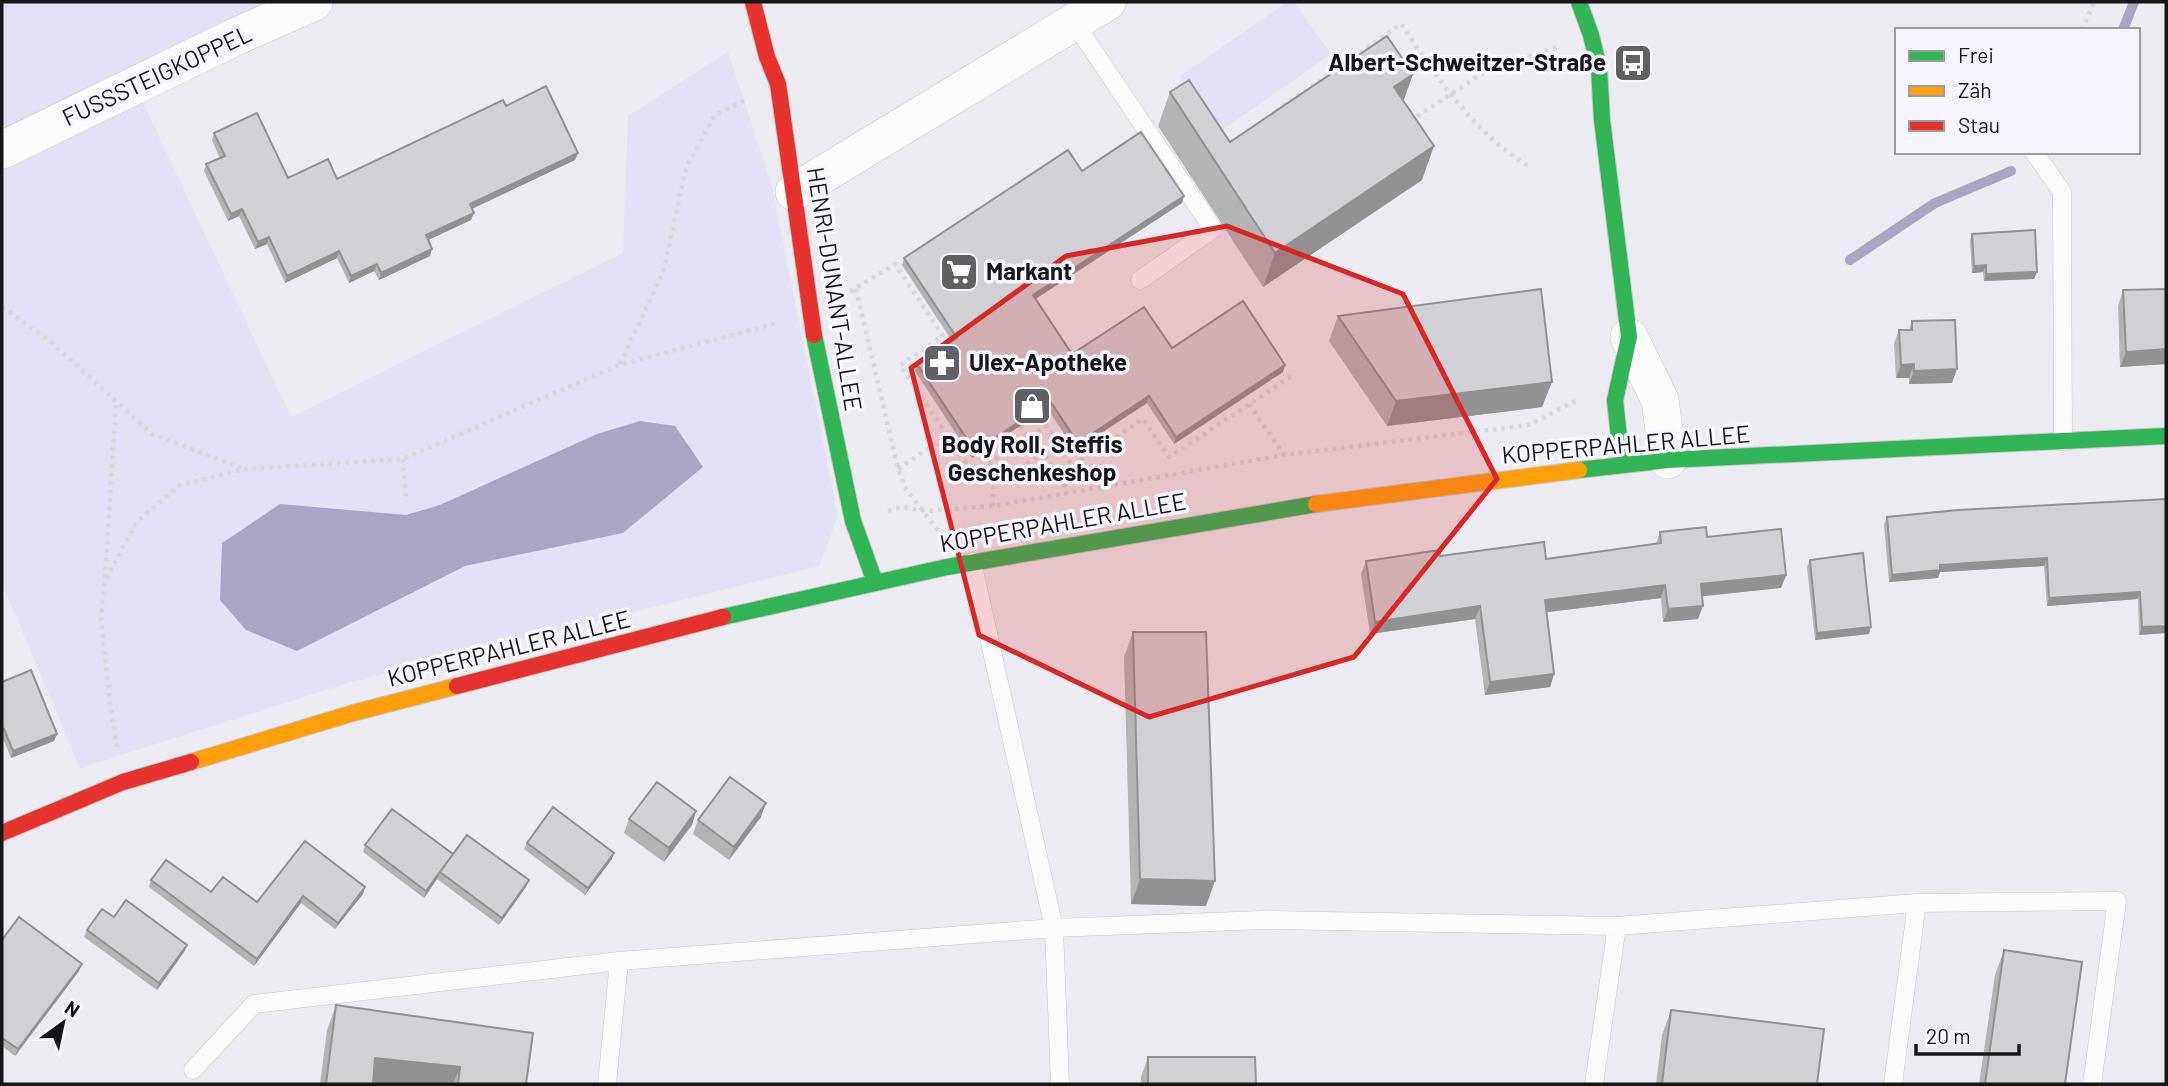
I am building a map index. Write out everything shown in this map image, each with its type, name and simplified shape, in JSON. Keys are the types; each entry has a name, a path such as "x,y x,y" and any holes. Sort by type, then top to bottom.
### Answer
{"street":[{"name":"FUSSSTEIGKOPPEL","path":"2,150 237,36 314,2"},
{"name":"HENRI-DUNANT-ALLEE","path":"753,2 767,57 778,84 810,314 853,521 875,582"},
{"path":"794,192 1107,2"},
{"path":"1579,2 1599,68 1602,120 1629,337 1660,400 1668,460"},
{"path":"1622,465 1615,400 1629,337"},
{"name":"KOPPERPAHLER ALLEE","path":"2,833 123,782 353,713 764,606 972,562 1290,507 1668,460 2166,436"}],"lane":[{"path":"1074,22 1213,229 1140,280"},
{"path":"2035,154 2062,192 2063,441"},
{"path":"972,562 1054,928 1060,1084"},
{"path":"193,1070 254,1004 620,961 1054,928 1264,920 1617,926 1917,903 2117,901 2092,1084"},
{"path":"1893,1084 1917,903"},
{"path":"1594,1084 1617,926"},
{"path":"607,1084 620,961"}],"path":[{"path":"2082,28 2094,2"},
{"path":"1270,115 1401,24 1450,95 1483,130 1530,167"},
{"path":"1400,128 1483,73 1591,35"},
{"path":"619,365 663,272 686,168 714,116 778,84"},
{"path":"105,581 136,523 178,486 244,469 403,459 619,365 810,314 895,264 950,347"},
{"path":"856,289 898,469 906,489 941,534 947,567"},
{"path":"2,307 51,342 152,434 244,469"},
{"path":"943,336 900,365 973,474 1046,426 1072,466 1143,419 1168,457 1295,374"},
{"path":"853,521 902,507 925,511 993,506 1284,455 1529,425 1581,398 1615,400"},
{"path":"116,401 101,618 110,704 123,782"},
{"path":"1249,404 1284,455"},
{"path":"1020,426 1043,453 1069,492"},
{"path":"898,469 947,436"},
{"path":"993,506 993,488 1043,453"},
{"path":"403,459 406,502"}],"highlighted area":[{"path":"1227,226 1403,294 1497,479 1354,657 1149,717 979,635 911,368 1066,256"}],"shaded area":[{"path":"2,2 270,2 127,69 291,417 623,253 628,116 728,52 772,187 838,516 819,566 351,682 80,768 2,583"},
{"path":"1287,2 1294,2 1331,54 1218,133 1179,77"},
{"path":"640,421 675,426 703,467 623,533 465,566 297,651 246,630 220,600 222,543 280,504 406,515 440,505 597,434"}],"building":[{"path":"1387,36 1413,74 1394,87 1434,146 1275,253 1170,92 1189,80 1230,142"},
{"path":"546,86 578,153 470,204 474,213 426,235 432,249 381,273 377,264 351,276 339,251 287,276 269,237 258,242 242,209 231,214 206,164 225,156 214,133 257,113 288,178 328,159 337,179 503,100 506,106"},
{"path":"1141,132 1184,196 1033,295 1072,354 1144,307 1172,348 1243,301 1285,365 1176,437 1149,396 1078,443 1050,401 975,451 917,364 957,338 904,258 1068,150 1082,171"},
{"path":"2035,230 2037,272 1986,274 1986,265 1974,266 1972,234"},
{"path":"1541,289 1552,382 1396,401 1338,316"},
{"path":"2166,289 2166,349 2126,352 2123,290"},
{"path":"1955,320 1957,369 1914,371 1914,364 1901,365 1899,330 1912,330 1912,321"},
{"path":"2166,499 2166,626 2142,627 2140,592 2049,598 2047,558 1940,565 1940,570 1892,575 1887,517 1958,510"},
{"path":"1706,527 1707,537 1781,529 1786,575 1701,584 1703,606 1668,609 1665,585 1545,600 1554,674 1490,682 1480,606 1375,622 1366,561 1440,550 1440,556 1544,542 1546,559 1661,543 1660,532"},
{"path":"1863,553 1871,627 1817,633 1810,560"},
{"path":"1133,632 1206,632 1215,881 1140,879"},
{"path":"31,670 57,734 13,751 4,729 2,730 2,682"},
{"path":"730,777 766,803 734,847 698,820"},
{"path":"657,782 696,811 669,848 629,819"},
{"path":"553,807 614,853 588,888 527,843"},
{"path":"392,809 453,854 426,891 365,845"},
{"path":"467,835 529,880 502,918 440,872"},
{"path":"305,841 365,887 338,923 303,896 257,959 151,880 166,860 211,892 223,877 257,902"},
{"path":"126,900 187,945 159,983 87,930 102,909 114,917"},
{"path":"19,917 82,964 18,1049 2,1038 2,940"},
{"path":"2004,950 2082,962 2065,1084 1985,1084"},
{"path":"336,1005 533,1033 526,1084 458,1084 460,1067 375,1058 373,1084 326,1084"},
{"path":"1671,1010 1824,1029 1817,1084 1662,1084"},
{"path":"1148,1057 1255,1057 1256,1084 1148,1084"}],"waterway":[{"path":"2124,28 2134,2"},
{"path":"1850,260 1935,203 2011,171"}],"traffic: fast":[{"path":"1579,2 1599,68 1602,120 1629,337 1615,400 1622,465"},
{"path":"814,335 853,521 875,582"},
{"path":"1579,470 1668,460 2166,436"},
{"path":"723,617 947,567 1316,504"}],"traffic: slow":[{"path":"1316,504 1579,470"},
{"path":"191,762 353,713 457,686"}],"traffic: jam":[{"path":"753,2 767,57 778,84 814,335"},
{"path":"457,686 723,617"},
{"path":"2,833 123,782 191,762"}],"place":[{"name":"Albert-Schweitzer-Straße","path":"1633,63"},
{"name":"Markant","path":"959,272"},
{"name":"Ulex-Apotheke","path":"942,363"},
{"name":"Body Roll, Steffis Geschenkeshop","path":"1032,406"}]}
